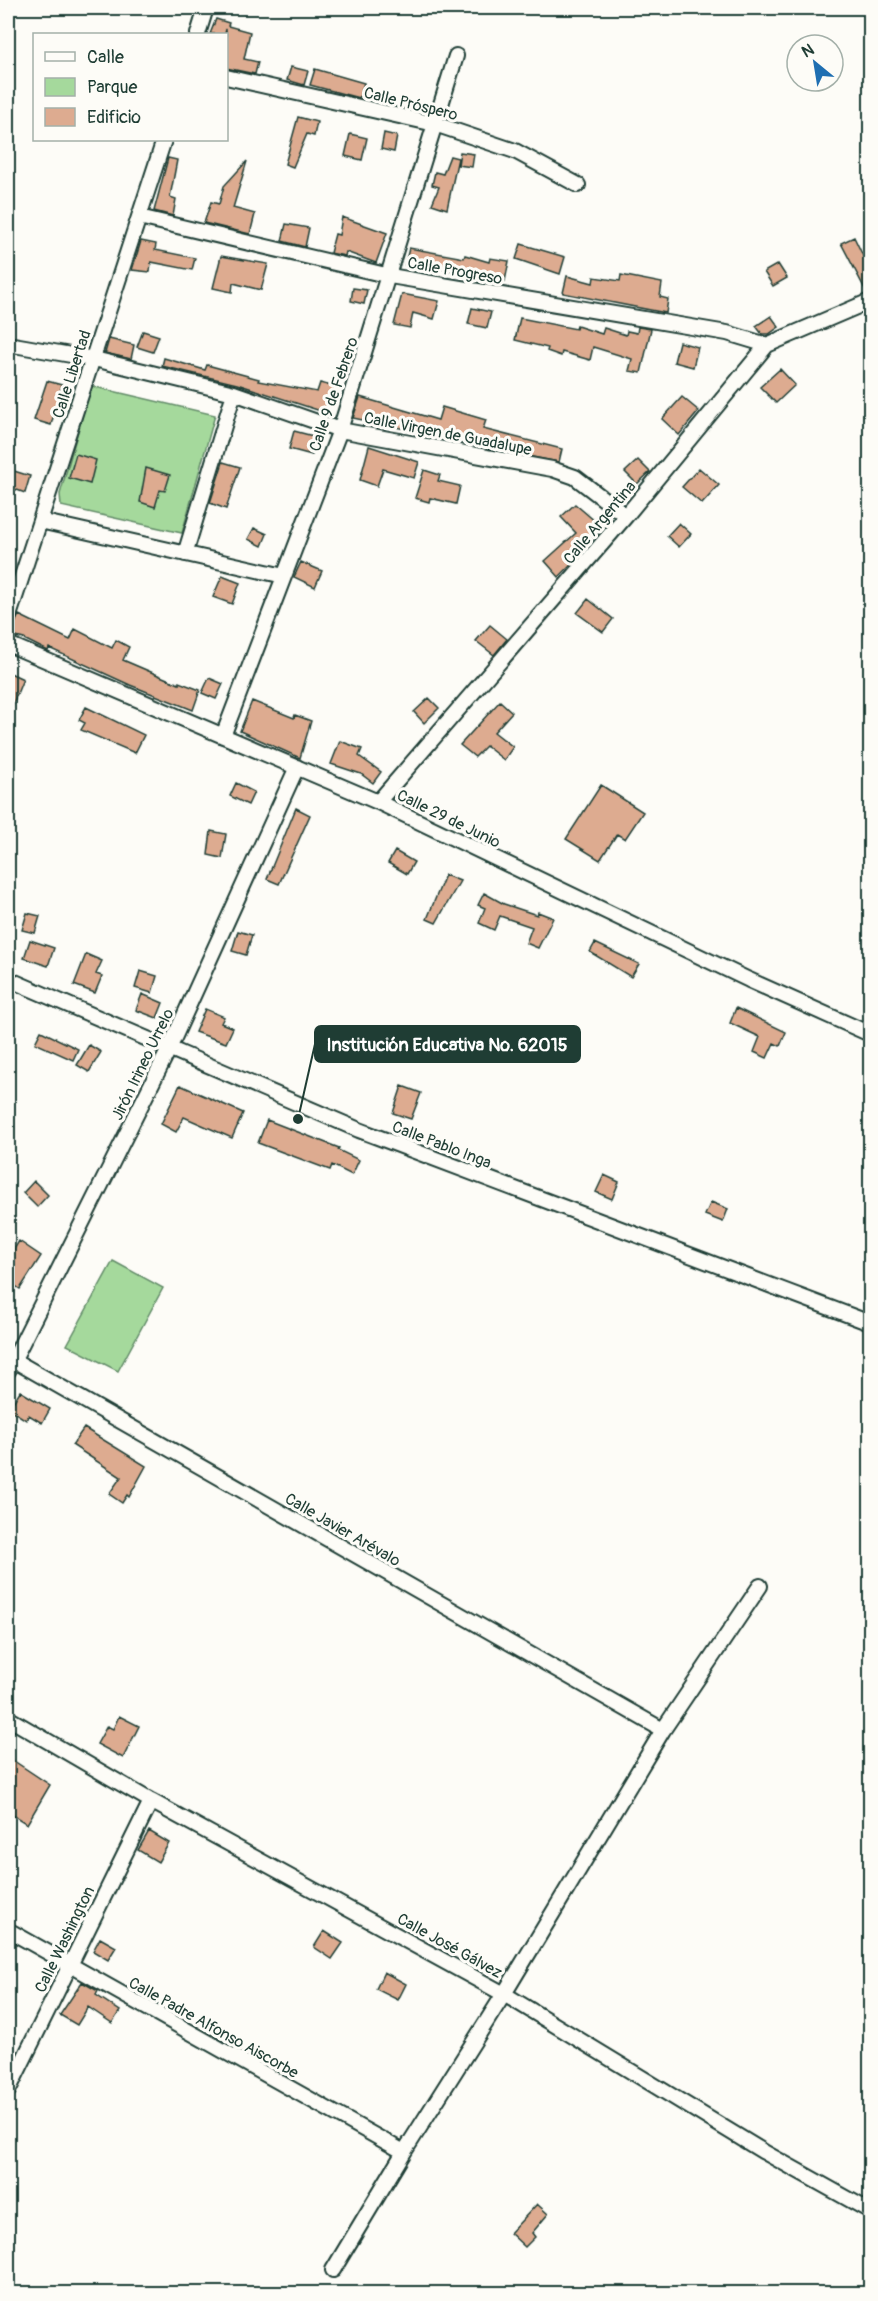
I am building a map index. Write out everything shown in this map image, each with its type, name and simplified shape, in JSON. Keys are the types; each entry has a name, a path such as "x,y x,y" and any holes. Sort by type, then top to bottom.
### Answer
{"street":[{"path":"198,33 206,8"},
{"name":"Calle 9 de Febrero","path":"223,736 340,430 390,276 456,56"},
{"name":"Calle Próspero","path":"228,78 435,124 515,151 578,185"},
{"name":"Calle Libertad","path":"8,619 164,141"},
{"name":"Calle Progreso","path":"139,217 390,276 727,333 767,345"},
{"path":"866,303 870,317"},
{"name":"Calle Argentina","path":"378,802 626,516 767,345 866,303"},
{"name":"Calle Virgen de Guadalupe","path":"8,344 94,359 234,393 340,430 552,469 575,477 626,516"},
{"path":"185,554 234,393"},
{"path":"40,521 284,576"},
{"name":"Calle 29 de Junio","path":"8,644 378,802 749,980 870,1034"},
{"name":"Jirón Irineo Urrelo","path":"9,1362 169,1049 297,767"},
{"name":"Calle Pablo Inga","path":"8,979 359,1130 870,1323"},
{"name":"Calle Javier Arévalo","path":"9,1362 663,1730"},
{"path":"333,2270 504,1994 663,1730 760,1586"},
{"name":"Calle José Gálvez","path":"8,1718 151,1801 504,1994 764,2152 870,2211"},
{"name":"Calle Washington","path":"8,2091 151,1801"},
{"name":"Calle Padre Alfonso Aiscorbe","path":"8,1930 404,2152"}],"green space":[{"path":"91,386 215,415 182,533 61,506 60,494"},
{"path":"113,1261 163,1288 118,1371 67,1345"}],"building":[{"path":"216,19 229,23 228,26 250,32 244,59 258,62 255,74 228,68 228,33 226,29 225,33 210,33"},
{"path":"291,67 308,71 304,85 287,80"},
{"path":"315,69 364,83 359,98 310,85"},
{"path":"298,117 317,122 314,136 307,134 293,167 285,164"},
{"path":"384,133 397,136 394,152 381,149"},
{"path":"350,134 367,138 362,160 345,156"},
{"path":"460,152 474,154 472,167 458,165"},
{"path":"450,156 458,158 447,209 432,204 439,187 432,185 435,172 443,174"},
{"path":"168,158 177,160 170,197 176,199 173,216 154,211"},
{"path":"247,161 233,208 255,214 250,234 204,223 211,202 219,204 224,186"},
{"path":"342,217 387,233 376,263 346,252 345,256 330,253 335,234 339,235"},
{"path":"286,224 309,228 305,247 282,241"},
{"path":"854,237 865,260 870,257 870,292 867,293 841,243"},
{"path":"141,241 156,244 155,250 195,258 192,270 151,262 150,272 132,270"},
{"path":"521,244 565,257 560,274 516,259"},
{"path":"409,248 464,258 465,255 489,262 490,258 509,261 505,281 479,276 478,279 443,269 427,267 426,270 405,265"},
{"path":"221,256 268,264 261,290 233,283 232,292 213,288"},
{"path":"778,264 787,278 773,286 764,272"},
{"path":"621,275 662,283 660,297 668,299 666,313 563,293 567,276 593,283 594,277 620,281"},
{"path":"353,288 367,290 364,304 351,301"},
{"path":"402,294 439,301 434,319 413,313 410,328 394,325"},
{"path":"472,308 491,312 487,328 468,324"},
{"path":"771,316 779,327 769,334 762,334 756,326"},
{"path":"520,318 576,329 577,326 602,334 604,328 626,335 627,331 637,333 638,327 651,329 641,373 629,371 632,359 593,347 590,360 562,352 561,356 547,351 548,348 515,340"},
{"path":"143,331 159,336 153,352 137,347"},
{"path":"109,339 134,345 131,359 105,353"},
{"path":"679,342 698,347 693,367 674,362"},
{"path":"164,358 205,370 207,365 259,379 258,381 317,392 320,383 335,387 327,413 237,384 162,366"},
{"path":"780,369 795,385 776,403 760,387"},
{"path":"47,381 62,385 51,425 34,420"},
{"path":"360,397 438,420 442,407 486,420 483,429 562,449 559,462 496,450 489,448 490,445 429,431 428,434 353,418"},
{"path":"682,397 699,411 679,435 662,419"},
{"path":"294,431 317,437 312,455 289,449"},
{"path":"369,446 419,462 414,478 383,469 377,486 360,480"},
{"path":"76,454 96,460 90,484 69,478"},
{"path":"638,460 650,472 637,484 625,472"},
{"path":"223,462 240,467 226,509 210,503"},
{"path":"146,468 170,475 165,491 160,490 155,507 140,502"},
{"path":"699,468 719,485 702,504 682,487"},
{"path":"424,470 440,475 438,481 460,486 456,504 430,498 429,502 415,498"},
{"path":"14,471 30,476 25,493 9,487"},
{"path":"575,504 603,528 571,557 575,561 559,577 545,561 576,533 561,517"},
{"path":"679,523 691,534 679,547 667,536"},
{"path":"254,528 267,534 262,546 248,539"},
{"path":"301,562 322,571 315,587 294,577"},
{"path":"222,576 240,583 232,604 213,597"},
{"path":"588,599 613,619 603,632 577,613"},
{"path":"19,615 70,640 75,629 112,648 116,640 129,647 123,660 179,684 179,682 200,690 193,710 130,685 49,648 48,651 24,639 8,635 8,628 14,625"},
{"path":"490,625 507,639 494,655 476,641"},
{"path":"8,672 23,679 8,716"},
{"path":"209,678 223,684 216,699 202,693"},
{"path":"429,698 439,708 424,723 414,712"},
{"path":"252,701 294,718 295,715 311,721 300,758 240,731"},
{"path":"500,701 512,712 494,732 513,747 504,760 486,746 475,757 460,745"},
{"path":"86,707 144,735 135,753 81,730 85,723 79,720"},
{"path":"340,741 362,749 359,756 381,772 373,783 361,774 331,764"},
{"path":"236,783 254,792 248,805 230,796"},
{"path":"601,785 643,812 625,839 617,834 600,860 566,839"},
{"path":"296,808 310,815 279,884 267,879"},
{"path":"211,831 226,834 222,858 208,855"},
{"path":"395,851 414,862 407,874 388,863"},
{"path":"445,875 460,881 436,923 427,919"},
{"path":"484,893 504,904 553,918 538,948 526,943 532,927 500,916 494,930 479,923 485,908 478,905"},
{"path":"27,913 40,916 35,933 22,930"},
{"path":"238,931 252,935 246,955 232,951"},
{"path":"30,940 54,948 48,966 24,958"},
{"path":"595,943 639,964 631,977 590,952"},
{"path":"86,954 102,961 96,974 102,976 95,993 74,985"},
{"path":"140,971 157,976 152,993 135,988"},
{"path":"142,994 163,1003 157,1018 136,1010"},
{"path":"736,1008 786,1032 780,1046 774,1043 767,1058 754,1052 760,1037 730,1023"},
{"path":"205,1009 224,1017 221,1023 233,1028 226,1043 195,1032"},
{"path":"41,1031 78,1049 73,1060 35,1043"},
{"path":"89,1045 101,1052 89,1072 77,1065"},
{"path":"180,1085 243,1113 232,1138 184,1117 176,1132 161,1124"},
{"path":"402,1086 421,1093 411,1119 393,1113"},
{"path":"267,1120 339,1148 338,1150 359,1160 352,1175 332,1165 330,1170 258,1143"},
{"path":"604,1175 619,1182 612,1199 596,1192"},
{"path":"34,1181 48,1195 37,1207 23,1193"},
{"path":"711,1202 728,1209 723,1222 705,1215"},
{"path":"19,1241 41,1256 20,1289 8,1281 8,1247 13,1251"},
{"path":"20,1391 50,1409 42,1423 29,1415 26,1420 9,1409"},
{"path":"84,1428 146,1466 129,1497 127,1495 122,1503 109,1494 121,1477 72,1445"},
{"path":"119,1716 139,1726 123,1758 97,1744 107,1726 113,1729"},
{"path":"8,1757 50,1785 27,1824 8,1812"},
{"path":"149,1831 169,1843 158,1862 138,1850"},
{"path":"324,1931 343,1943 332,1959 314,1947"},
{"path":"100,1938 116,1947 108,1960 93,1951"},
{"path":"384,1972 406,1984 398,2000 376,1989"},
{"path":"82,1982 98,1991 96,1995 120,2011 112,2023 88,2007 77,2025 60,2015"},
{"path":"537,2204 548,2214 532,2233 535,2237 525,2247 510,2233"}],"place":[{"name":"Institución Educativa No. 62015","path":"298,1119"}]}
